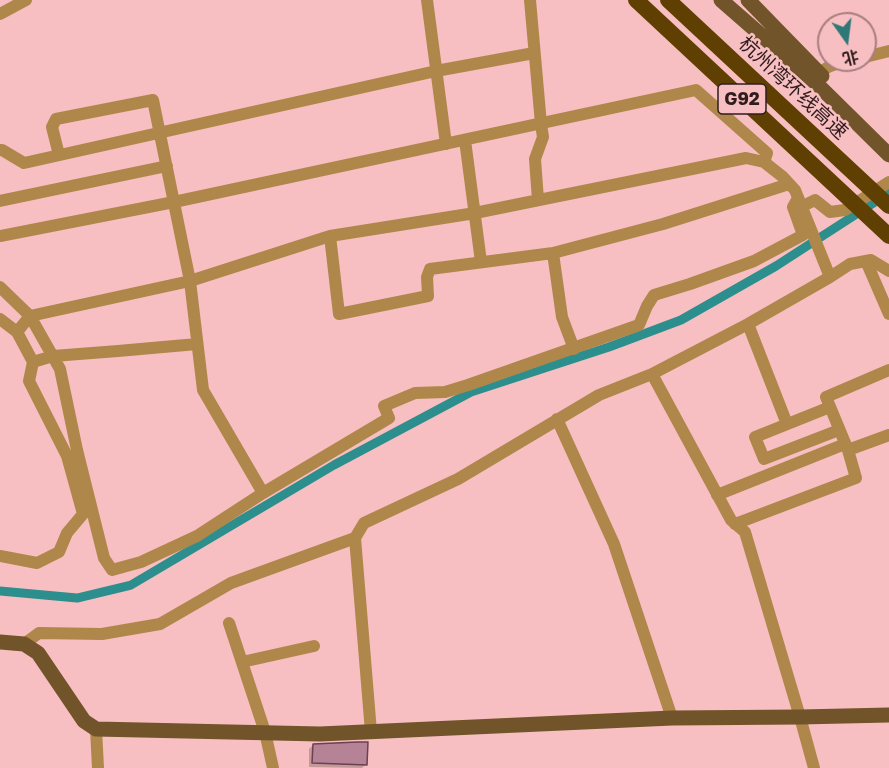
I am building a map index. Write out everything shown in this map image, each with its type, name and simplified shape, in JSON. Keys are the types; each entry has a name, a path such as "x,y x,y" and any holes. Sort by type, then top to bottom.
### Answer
{"highway":[{"name":"G92","path":"636,0 887,234"},
{"name":"杭州湾环线高速","path":"668,0 889,206"}],"main road":[{"path":"721,0 818,78 889,141"},
{"path":"748,0 889,155"},
{"path":"0,642 24,644 38,653 84,721 96,729 320,734 672,718 889,715"}],"street":[{"path":"0,14 26,0"},
{"path":"427,0 446,144"},
{"path":"530,0 543,137 535,159 538,200"},
{"path":"0,150 24,163 436,71 534,53"},
{"path":"818,78 822,72"},
{"path":"0,236 174,202 696,90 766,153 764,162"},
{"path":"59,155 52,127 56,119 153,100 190,281 203,390 263,494"},
{"path":"465,140 482,262"},
{"path":"0,319 24,323 190,281 330,236 475,213 746,158 764,162 795,190 830,278"},
{"path":"0,201 167,166"},
{"path":"24,323 43,359 60,369 77,450 104,558 112,570 141,562 197,536 389,418 384,406 416,393 445,392 639,325 654,296 754,261 802,235 793,207 799,203 815,200 830,212 845,210 889,182"},
{"path":"330,236 339,314 428,297 427,277 430,269 553,253 663,224 789,184"},
{"path":"553,253 562,317 574,349"},
{"path":"371,732 355,538 364,523 458,480 598,395 652,374 748,324 830,278 850,264 871,260 889,272"},
{"path":"866,261 889,314"},
{"path":"0,287 24,323 43,359"},
{"path":"748,324 787,424"},
{"path":"43,359 197,344"},
{"path":"0,556 37,563 59,552 67,533 83,514 67,456 29,381 43,359"},
{"path":"735,524 856,478 826,397 889,370"},
{"path":"652,374 730,520 745,532 814,768"},
{"path":"830,407 756,436 764,459 839,430"},
{"path":"557,419 614,544 672,718"},
{"path":"717,495 846,447 889,435"},
{"path":"24,644 39,633 102,634 159,624 231,583 355,538"},
{"path":"228,623 265,732 273,768"},
{"path":"242,662 314,646"},
{"path":"96,729 98,768"}],"building":[{"path":"368,742 367,765 312,763 313,744"}],"waterway":[{"path":"0,591 77,598 131,585 334,465 471,392 609,347 681,320 776,266 889,193"}]}
